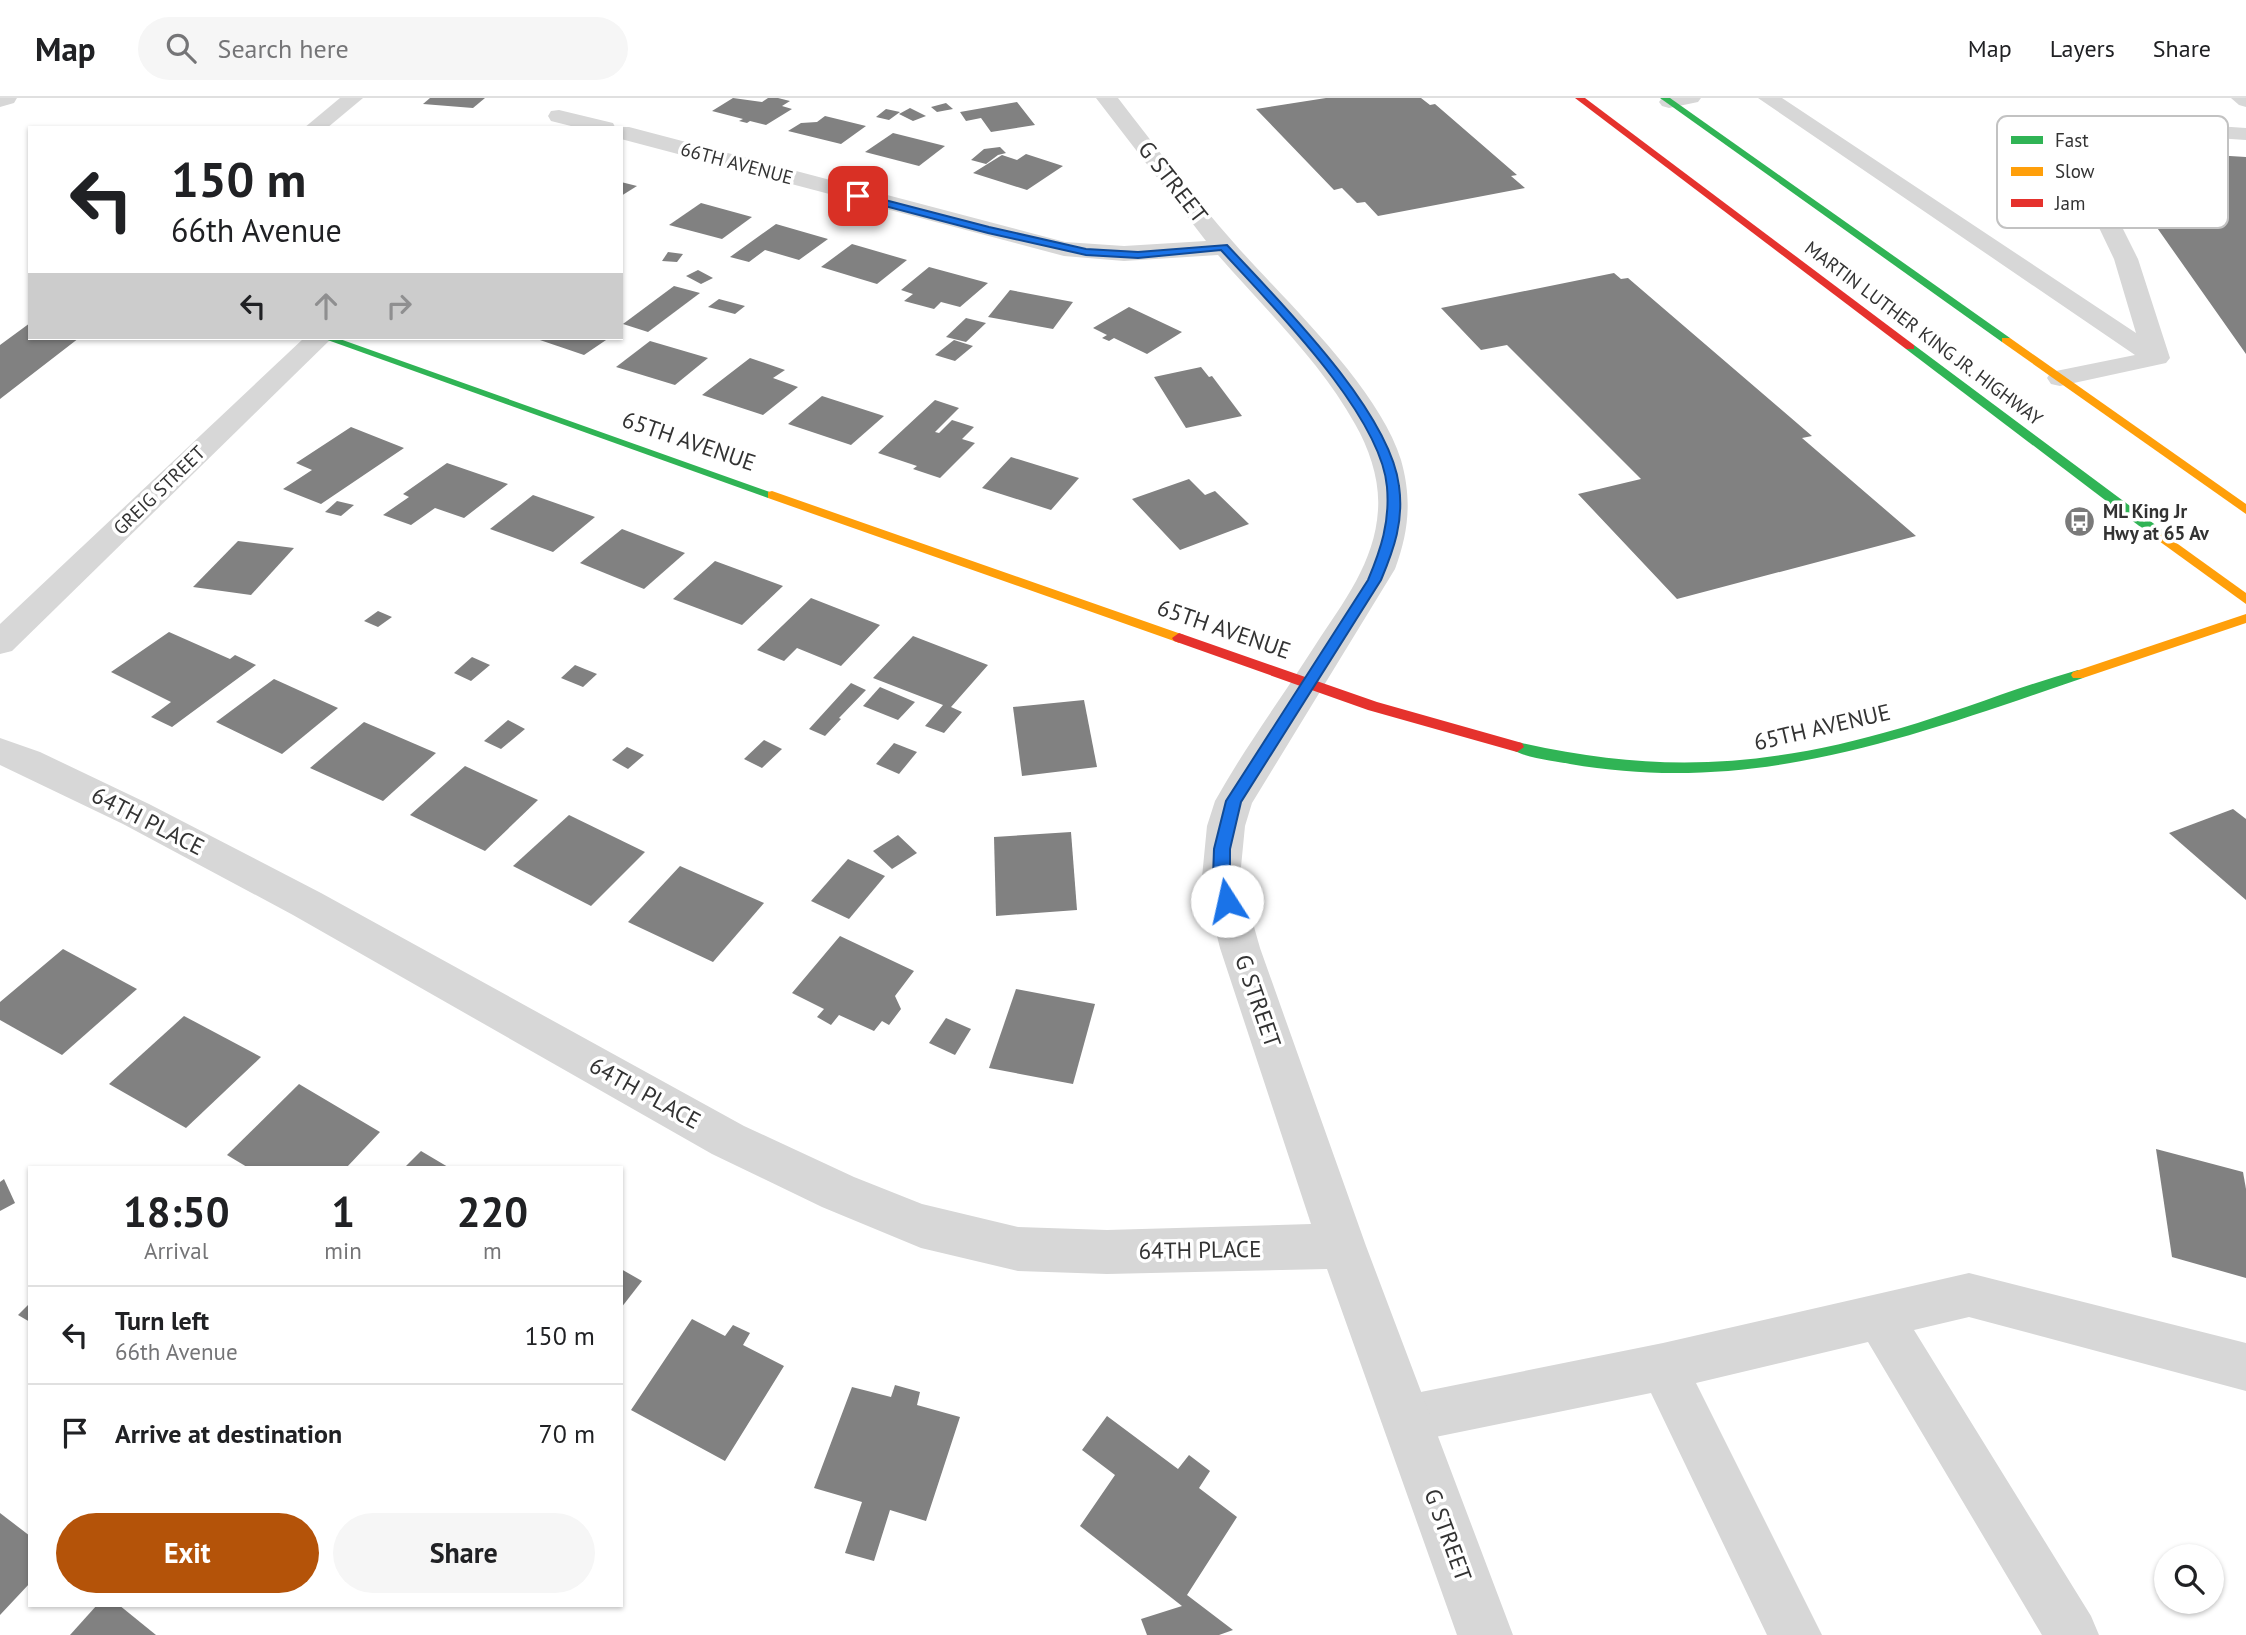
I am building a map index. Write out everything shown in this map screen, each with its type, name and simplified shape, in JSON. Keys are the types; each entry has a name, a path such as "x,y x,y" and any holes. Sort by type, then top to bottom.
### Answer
{"main road":[{"name":"MARTIN LUTHER KING JR. HIGHWAY","path":"1579,98 2246,600"},
{"name":"MARTIN LUTHER KING JR. HIGHWAY","path":"1666,100 2246,510"},
{"name":"65TH AVENUE","path":"333,340 1309,683 1418,720 1561,757 1642,768 1749,767 1819,756 1926,725 2246,618"}],"street":[{"path":"0,101 5,98"},
{"path":"553,122 578,98"},
{"name":"G STREET","path":"1107,98 1223,247 1293,323 1367,416 1387,461 1393,487 1391,540 1374,580 1234,801 1224,838 1222,877 1240,948 1342,1246 1485,1635"},
{"path":"553,122 588,126"},
{"name":"66TH AVENUE","path":"623,133 1064,248 1102,254 1138,255 1223,247"},
{"name":"GREIG STREET","path":"0,643 317,340"},
{"name":"64TH PLACE","path":"0,751 27,761 136,814 307,904 728,1140 838,1192 921,1226 1018,1249 1107,1252 1342,1246"}],"lane":[{"path":"317,126 353,98"},
{"path":"1666,100 1691,98"},
{"path":"1768,98 2157,358"},
{"path":"2241,98 2246,101"},
{"path":"2228,133 2246,134"},
{"path":"2111,228 2126,259 2157,358"},
{"path":"2060,378 2157,358"},
{"path":"1406,1419 1663,1367 1969,1295 2246,1367"},
{"path":"1879,1316 2072,1635"},
{"path":"1663,1367 1795,1635"}],"building":[{"path":"430,98 485,98 473,108 423,104"},
{"path":"733,98 762,102 768,98 778,98 790,101 782,106 792,109 766,125 739,121 743,119 712,111"},
{"path":"1326,98 1421,98 1430,105 1435,104 1517,175 1511,176 1525,188 1378,216 1365,202 1357,203 1342,188 1334,190 1256,109"},
{"path":"1017,102 1035,125 991,132 981,118 966,121 960,112"},
{"path":"946,103 953,109 937,112 931,107"},
{"path":"910,108 926,116 913,121 899,114"},
{"path":"886,109 900,112 889,120 876,117"},
{"path":"825,116 866,126 841,144 788,131 801,123 817,122"},
{"path":"893,133 945,146 919,166 865,152"},
{"path":"1000,147 1006,153 998,155 986,164 971,160 984,149"},
{"path":"1026,154 1063,166 1027,190 973,173 1002,155 1017,160"},
{"path":"2228,156 2246,157 2246,354 2157,228 2228,228"},
{"path":"623,182 637,186 623,195"},
{"path":"701,203 752,217 722,239 669,225"},
{"path":"776,224 828,239 799,260 765,250 749,262 730,257"},
{"path":"852,244 907,260 877,284 821,267"},
{"path":"668,252 683,254 677,262 662,261"},
{"path":"929,267 988,283 960,307 941,302 934,309 904,301 913,294 901,290"},
{"path":"698,270 713,278 701,284 686,276"},
{"path":"1614,273 1621,279 1628,278 1812,436 1802,438 1916,536 1677,599 1578,494 1641,479 1507,345 1481,350 1441,308"},
{"path":"674,286 700,293 648,332 623,324"},
{"path":"1010,290 1073,302 1053,329 988,317"},
{"path":"719,299 745,306 735,314 708,307"},
{"path":"1129,307 1182,332 1147,354 1114,338 1109,341 1102,338 1107,335 1093,328"},
{"path":"966,318 986,323 966,342 946,337"},
{"path":"28,324 28,340 76,340 0,399 0,345"},
{"path":"540,340 606,340 584,355"},
{"path":"954,340 973,346 955,361 935,355"},
{"path":"650,341 708,358 675,385 616,367"},
{"path":"750,358 785,370 773,378 798,387 763,415 702,395"},
{"path":"1201,367 1209,377 1212,376 1242,416 1186,428 1154,377"},
{"path":"822,396 884,416 851,445 788,424"},
{"path":"935,400 959,408 935,432 939,433 952,420 974,427 962,439 975,443 940,478 913,469 917,466 878,453"},
{"path":"351,427 404,448 321,504 283,489 312,470 296,463"},
{"path":"1011,457 1079,478 1051,510 982,488"},
{"path":"447,463 508,484 464,518 435,508 411,525 383,515 409,497 403,494"},
{"path":"1189,479 1205,495 1215,491 1249,524 1180,550 1132,499"},
{"path":"533,495 595,517 553,552 490,529"},
{"path":"337,501 354,505 341,516 325,512"},
{"path":"622,529 685,553 644,589 580,563"},
{"path":"238,541 294,548 251,595 193,587"},
{"path":"715,561 783,586 742,625 673,599"},
{"path":"811,598 880,625 841,666 797,648 784,661 757,650"},
{"path":"378,611 392,617 378,627 364,621"},
{"path":"169,632 230,659 235,655 256,665 172,727 151,717 171,702 111,672"},
{"path":"913,636 988,665 951,707 962,712 944,733 925,726 943,705 873,678"},
{"path":"472,657 490,665 471,681 454,673"},
{"path":"575,665 597,674 583,687 561,678"},
{"path":"274,679 338,708 282,754 216,722"},
{"path":"851,683 866,690 839,718 841,719 825,736 809,729"},
{"path":"880,687 915,702 898,720 863,706"},
{"path":"1084,700 1097,767 1022,776 1013,707"},
{"path":"508,720 525,729 501,749 484,741"},
{"path":"364,722 436,753 383,801 310,768"},
{"path":"764,740 782,749 762,768 744,759"},
{"path":"894,743 917,752 899,774 876,764"},
{"path":"627,747 644,755 628,769 612,760"},
{"path":"465,766 538,800 485,851 410,815"},
{"path":"2233,809 2246,819 2246,900 2169,833"},
{"path":"569,815 645,852 591,906 513,866"},
{"path":"1071,832 1077,910 996,916 994,837"},
{"path":"898,835 917,853 892,869 873,851"},
{"path":"848,859 885,876 849,919 811,901"},
{"path":"680,866 764,903 713,962 628,922"},
{"path":"840,936 914,971 895,996 901,1009 889,1025 882,1021 874,1031 839,1015 831,1025 817,1017 824,1009 792,993"},
{"path":"63,949 137,989 62,1055 0,1020 0,1002"},
{"path":"1016,989 1095,1004 1073,1084 989,1068"},
{"path":"184,1016 261,1057 186,1128 109,1084"},
{"path":"946,1018 971,1029 955,1055 929,1043"},
{"path":"299,1084 380,1132 348,1166 245,1166 227,1155"},
{"path":"2156,1149 2243,1172 2246,1189 2246,1278 2172,1257"},
{"path":"421,1151 446,1166 406,1166"},
{"path":"4,1179 15,1203 0,1211 0,1182"},
{"path":"623,1270 642,1281 623,1305"},
{"path":"28,1305 28,1321 18,1315"},
{"path":"692,1319 725,1336 733,1325 750,1333 743,1345 784,1366 725,1461 631,1410"},
{"path":"895,1385 920,1392 917,1405 960,1417 926,1521 890,1510 874,1561 845,1553 862,1502 814,1488 852,1387 891,1397"},
{"path":"1107,1416 1178,1469 1189,1455 1210,1471 1199,1488 1237,1517 1187,1595 1233,1630 1219,1635 1147,1635 1141,1619 1182,1606 1080,1526 1115,1475 1082,1450"},
{"path":"0,1513 28,1534 28,1585 0,1615"},
{"path":"95,1607 121,1607 156,1635 70,1635"}],"traffic: fast":[{"path":"1664,98 2006,340"},
{"path":"333,340 772,495"},
{"path":"1910,347 2164,538"},
{"path":"1517,747 1566,758 1642,768 1718,768 1764,763 1810,756 1901,733 2078,675"}],"traffic: slow":[{"path":"2006,340 2246,510"},
{"path":"772,495 1179,638"},
{"path":"2164,538 2246,600"},
{"path":"2078,675 2246,618"}],"traffic: jam":[{"path":"1579,98 1910,347"},
{"path":"1179,638 1373,706 1517,747"}],"place":[{"name":"ML King Jr Hwy at 65 Av","path":"2080,522"}],"route":[{"path":"858,196 1086,252 1138,255 1223,247 1293,323 1367,416 1387,461 1393,487 1394,517 1391,540 1374,580 1269,741 1234,801 1222,849 1222,877 1227,901"}]}
